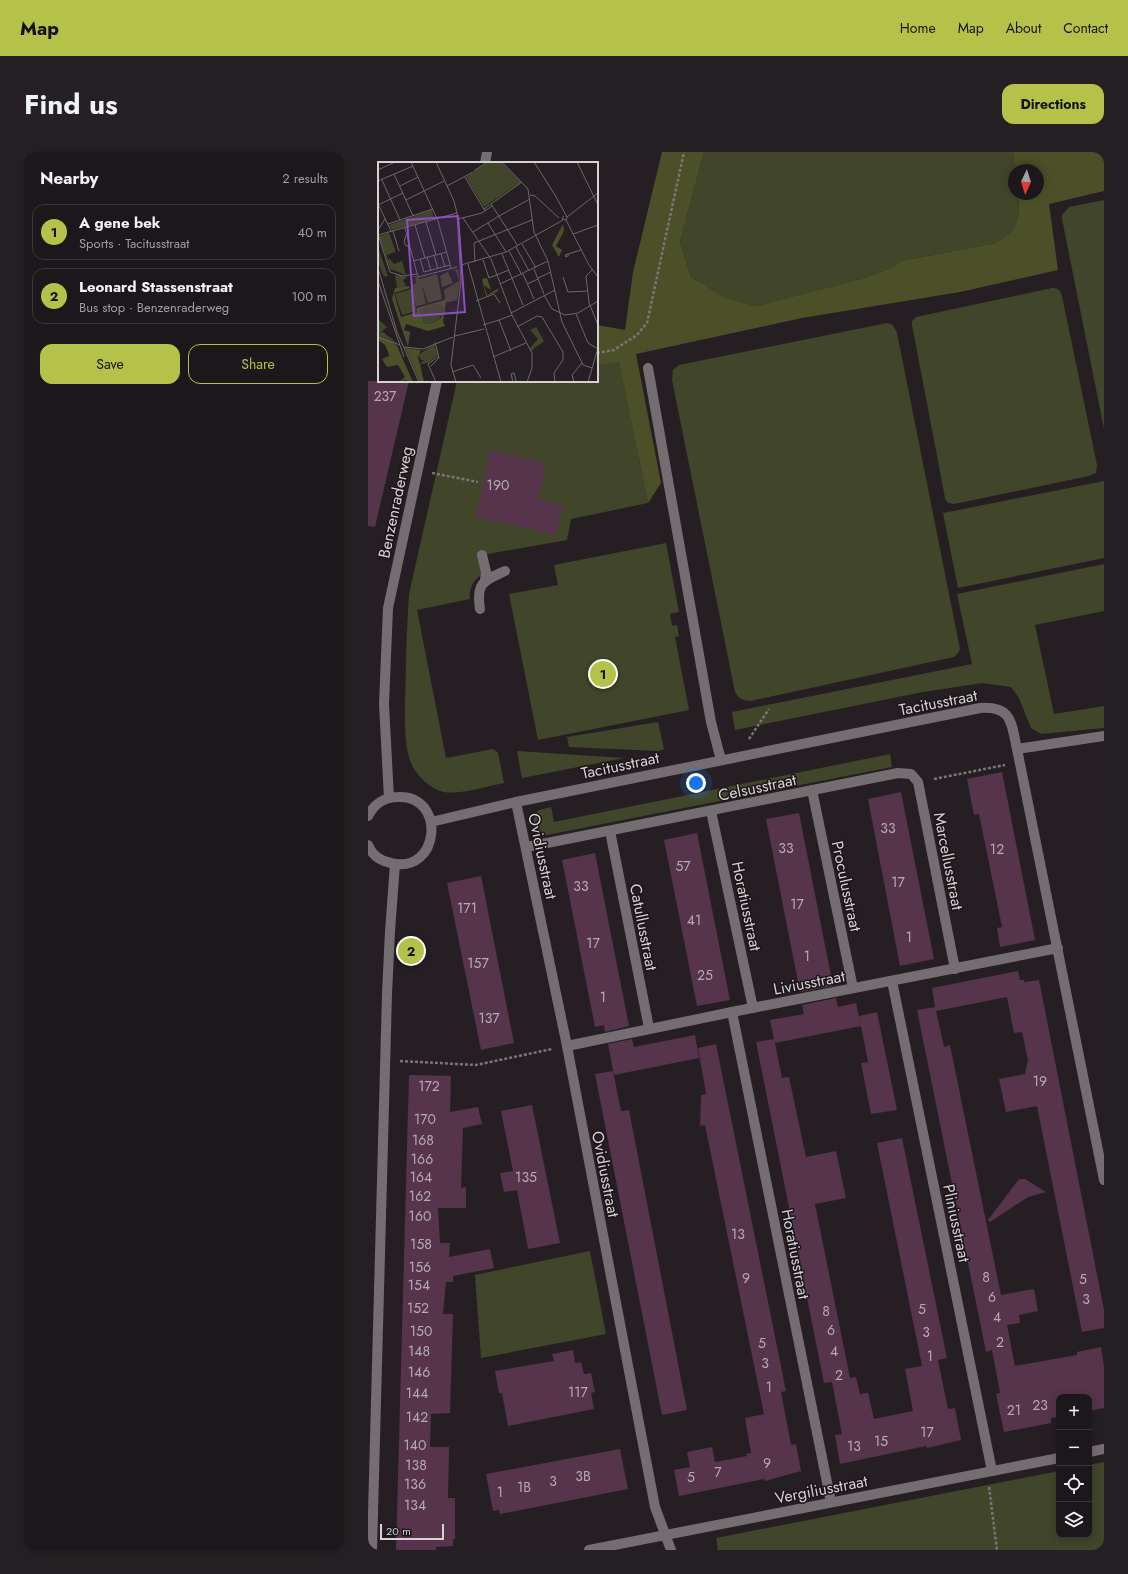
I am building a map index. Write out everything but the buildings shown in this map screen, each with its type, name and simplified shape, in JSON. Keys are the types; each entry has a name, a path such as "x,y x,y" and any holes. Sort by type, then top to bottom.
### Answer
{"street":[{"path":"485,162 487,152"},
{"path":"648,368 711,722 720,760"},
{"name":"Benzenraderweg","path":"389,798 384,704 388,608 437,382"},
{"path":"480,609 478,594 485,580 486,572 482,555"},
{"path":"485,580 505,570"},
{"name":"Tacitusstraat","path":"431,822 516,802 738,756 972,710 992,707 1001,710 1007,715 1011,724 1020,762 1103,1173"},
{"path":"1017,749 1104,736"},
{"name":"Celsusstraat","path":"527,847 898,773 910,774 918,782"},
{"name":"Marcellusstraat","path":"918,782 955,969"},
{"name":"Proculusstraat","path":"812,790 853,988"},
{"path":"368,816 374,807 389,798 404,797 418,803 428,814 431,822 432,833 431,839 422,854 407,863 395,864 385,862 376,856 368,845"},
{"name":"Ovidiusstraat","path":"516,802 527,847 567,1046 655,1507 671,1550"},
{"name":"Horatiusstraat","path":"711,811 753,1008"},
{"name":"Catullusstraat","path":"610,831 649,1028"},
{"path":"372,1550 370,1515 389,939 395,864"},
{"name":"Liviusstraat","path":"567,1046 649,1028 1058,948"},
{"name":"Pliniusstraat","path":"892,981 989,1472"},
{"name":"Horatiusstraat","path":"732,1012 831,1502"},
{"path":"1092,1451 1104,1449"},
{"name":"Vergiliusstraat","path":"589,1550 1056,1459"}],"path":[{"path":"598,353 614,350 637,335 647,323 684,152"},
{"path":"418,470 478,482"},
{"path":"738,756 769,709"},
{"path":"918,782 1020,762"},
{"path":"386,1060 476,1065 567,1046"},
{"path":"989,1472 997,1550"}],"green space":[{"path":"662,152 704,152 680,242 691,277 726,298 756,306 864,278 892,268 900,261 996,243 1014,230 1019,212 1018,200 1044,200 1044,164 1014,164 1013,152 1104,152 1104,191 1049,204 1058,270 960,292 802,318 636,354 661,483 648,503 619,362 598,365 598,325 625,330 633,272"},
{"path":"704,152 1013,152 1014,164 1008,164 1008,200 1018,200 1019,212 1014,231 996,243 900,261 892,268 864,278 756,306 726,298 691,277 680,242"},
{"path":"1104,200 1104,429 1062,215 1069,207"},
{"path":"1056,288 1062,296 1097,465 1096,473 1089,476 954,504 948,502 945,498 912,321 916,317"},
{"path":"887,323 893,325 897,333 960,649 954,657 750,701 743,700 739,698 735,692 672,380 673,370 679,365"},
{"path":"619,361 648,503 571,519 567,540 482,555 483,574 477,578 472,585 470,599 417,610 446,758 493,749 498,753 504,783 474,790 451,793 444,792 429,785 416,772 411,763 407,749 405,717 407,623 409,594 457,382 598,382 598,365"},
{"path":"1104,481 1104,558 958,588 943,513"},
{"path":"666,543 679,612 670,614 672,626 677,625 679,636 675,637 689,710 538,740 509,594 558,585 554,565"},
{"path":"1104,564 1104,611 1035,625 1054,714 1104,706 1104,728 1041,734 1031,728 1019,698 1011,687 982,683 923,692 735,730 732,712 972,664 957,594"},
{"path":"658,722 664,749 659,751 569,747 567,737"},
{"path":"517,751 624,758 522,778"},
{"path":"890,754 892,767 547,835 539,831 534,825 534,818 539,810 551,807 554,822"},
{"path":"590,1251 606,1334 481,1358 475,1275"},
{"path":"1104,1462 1104,1550 718,1550 716,1538 1056,1472 1056,1538 1092,1538 1092,1464"}],"place":[{"name":"A gene bek","path":"603,674"},
{"name":"Leonard Stassenstraat","path":"411,951"}]}
